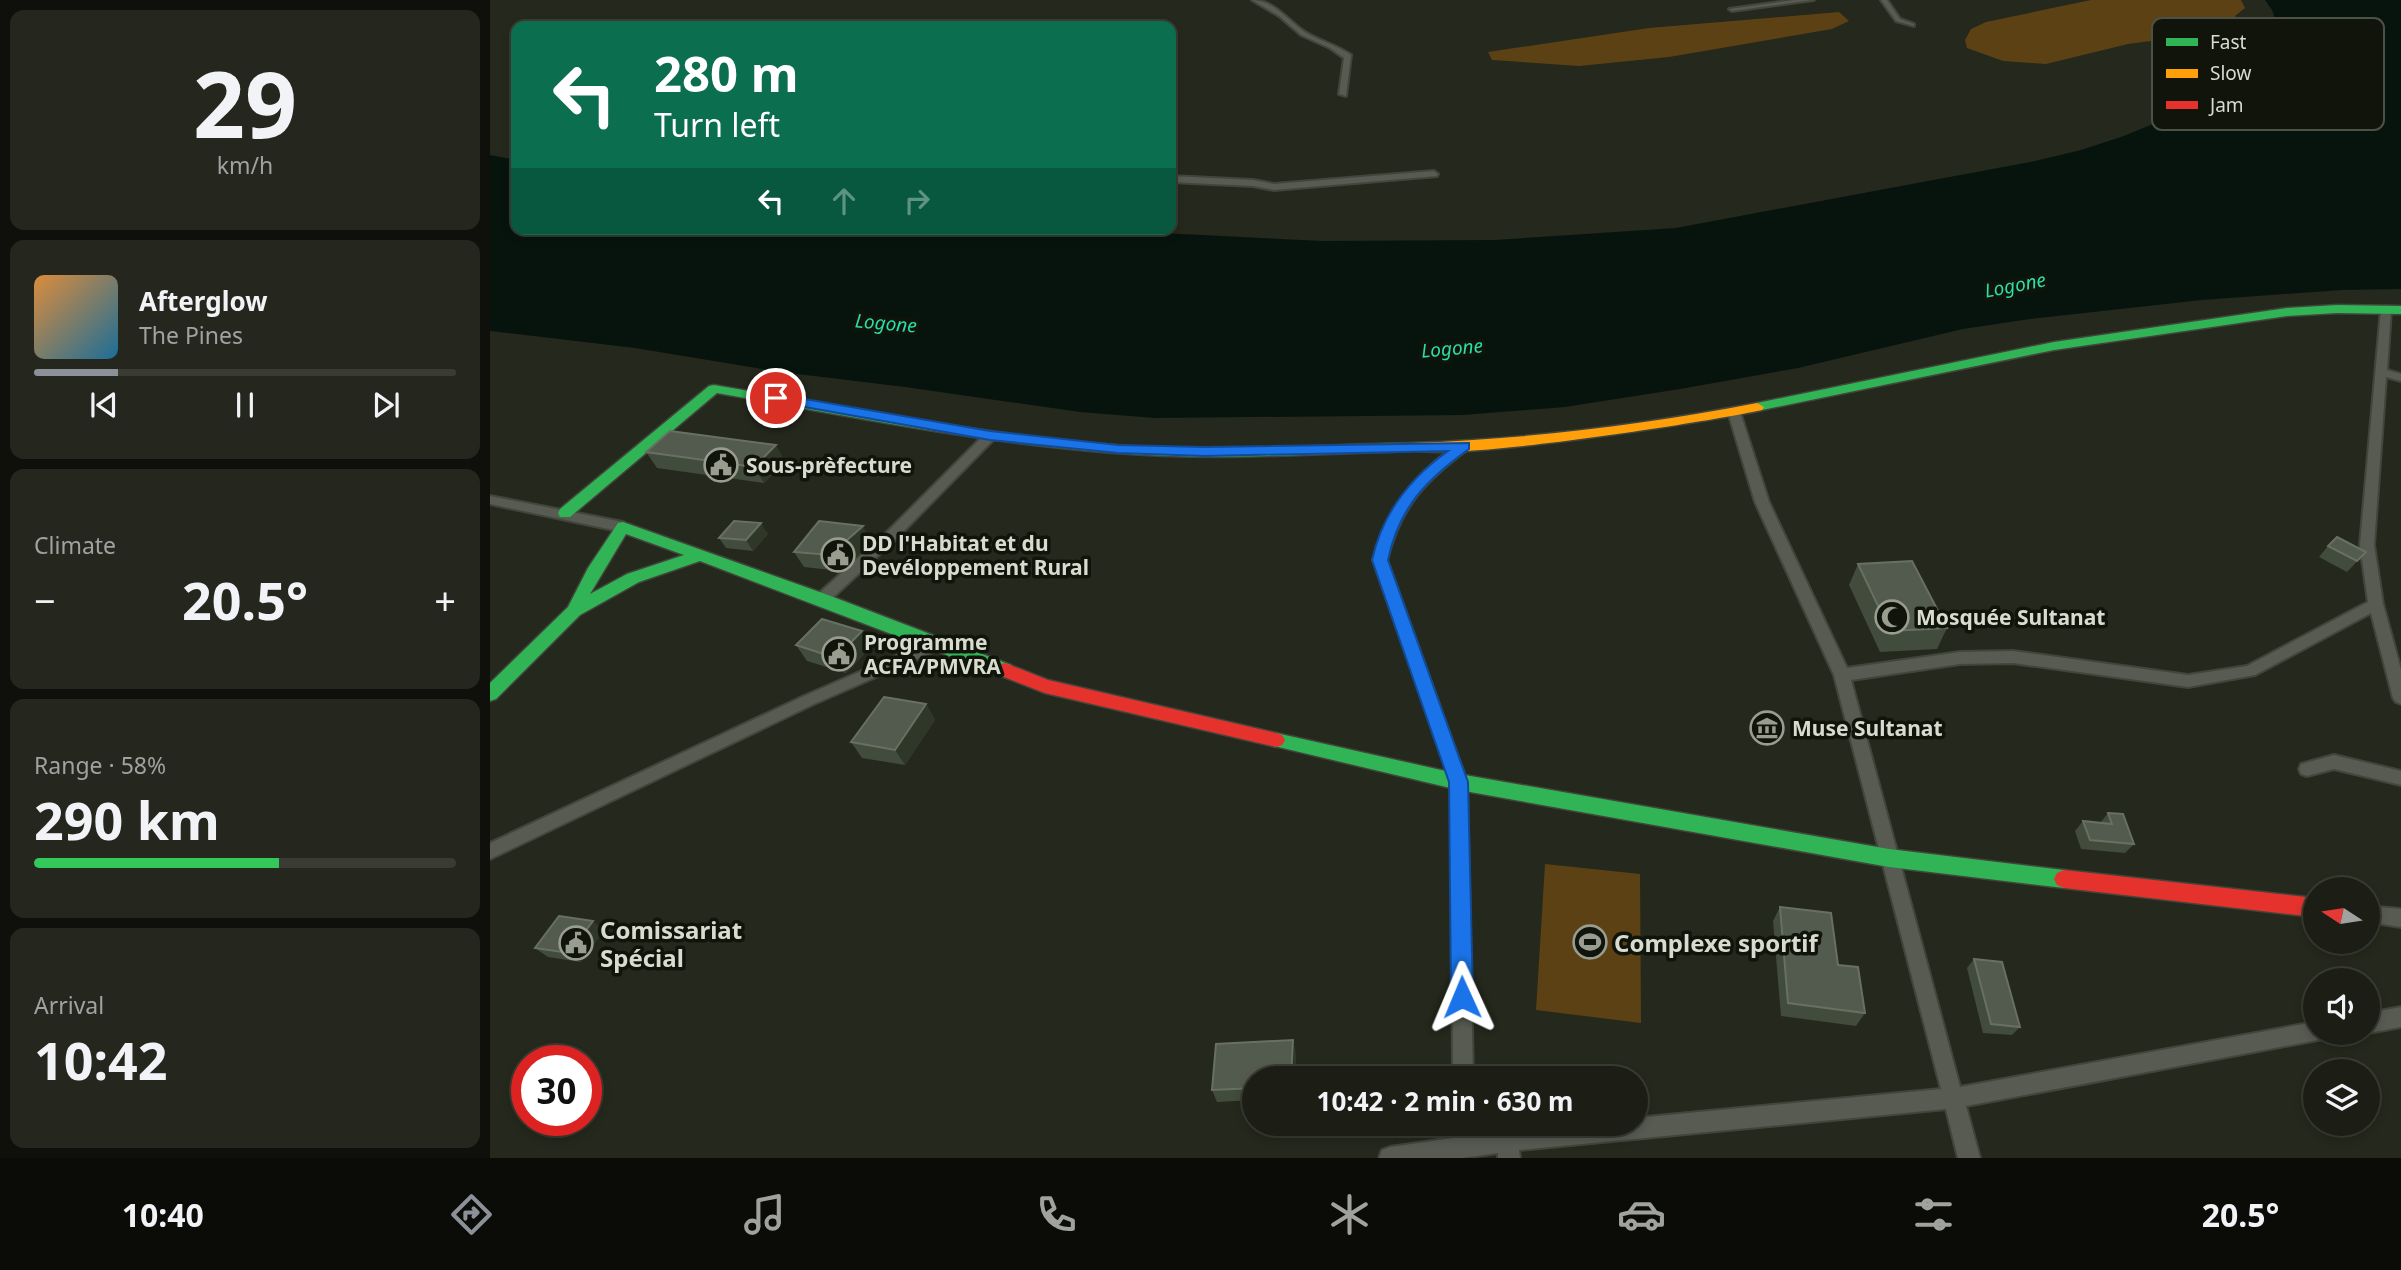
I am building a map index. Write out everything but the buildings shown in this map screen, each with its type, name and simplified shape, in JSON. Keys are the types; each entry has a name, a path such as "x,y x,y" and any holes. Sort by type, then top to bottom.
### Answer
{"street":[{"path":"1255,0 1281,15 1303,34 1333,46 1349,57 1343,94"},
{"path":"1732,9 1811,0"},
{"path":"1884,0 1898,20 1912,25"},
{"path":"1176,179 1253,183 1274,187 1434,174"},
{"path":"565,513 714,389 990,436 1118,449 1205,451 1464,446 1607,431 1734,412 2054,346 2287,313 2393,310 2380,370 2367,545 2376,604 2401,698"},
{"path":"2380,370 2401,378"},
{"path":"1734,412 1762,502 1842,676 1969,1158"},
{"path":"822,599 990,436"},
{"path":"1463,1066 1459,782 1380,560 1385,535 1413,487 1464,446"},
{"path":"490,500 565,513 623,527 822,599 1045,686 1459,782 1889,858 2303,907"},
{"path":"574,611 593,572 623,527"},
{"path":"490,694 574,611 633,578 698,556"},
{"path":"1842,676 1960,659 2013,657 2189,681 2250,671 2376,604"},
{"path":"490,851 809,700 935,645"},
{"path":"2307,769 2334,762 2401,778"},
{"path":"2380,915 2401,918"},
{"path":"2380,1021 2401,1017"},
{"path":"1390,1158 1464,1146 1508,1149 1954,1098 2303,1034"},
{"path":"1464,1136 1464,1146"}],"shaded area":[{"path":"2091,0 2241,0 2245,8 2235,16 2236,18 2152,18 2152,41 2046,64 2003,61 1967,48 1965,40 1971,29 1986,22"},
{"path":"1839,12 1849,21 1832,29 1669,57 1579,66 1492,60 1488,52 1649,28"},
{"name":"Complexe sportif","path":"1545,864 1640,874 1641,1023 1536,1010"}],"water":[{"name":"Logone","path":"2265,0 2401,0 2401,289 2342,290 2202,300 2030,319 1963,329 1798,368 1680,389 1565,407 1463,415 1155,418 1080,412 781,372 635,348 490,331 490,155 511,159 511,235 1176,234 1322,241 1495,240 1676,228 2035,161 2081,150 2152,124 2152,130 2384,130 2384,18 2275,18"}],"traffic: fast":[{"path":"1757,407 2054,346 2287,312 2337,309 2401,310"},
{"path":"565,513 714,389 964,431 1114,449 1226,452 1412,447"},
{"path":"574,611 594,572 623,527 822,599 1005,670"},
{"path":"490,694 574,611 633,578 698,556"},
{"path":"1276,740 1459,782 1889,858 2064,879"}],"traffic: slow":[{"path":"1412,447 1586,435 1757,407"}],"traffic: jam":[{"path":"1005,670 1045,686 1276,740"},
{"path":"2064,879 2303,907"}],"place":[{"name":"Sous-prèfecture","path":"721,465"},
{"name":"DD l'Habitat et du Devéloppement Rural","path":"838,555"},
{"name":"Mosquée Sultanat","path":"1892,617"},
{"name":"Programme ACFA/PMVRA","path":"839,654"},
{"name":"Muse Sultanat","path":"1767,728"},
{"name":"Complexe sportif","path":"1590,942"},
{"name":"Comissariat Spécial","path":"576,943"}],"route":[{"path":"776,398 990,436 1118,449 1205,451 1464,446 1413,487 1385,535 1380,560 1459,782 1462,997"}]}
